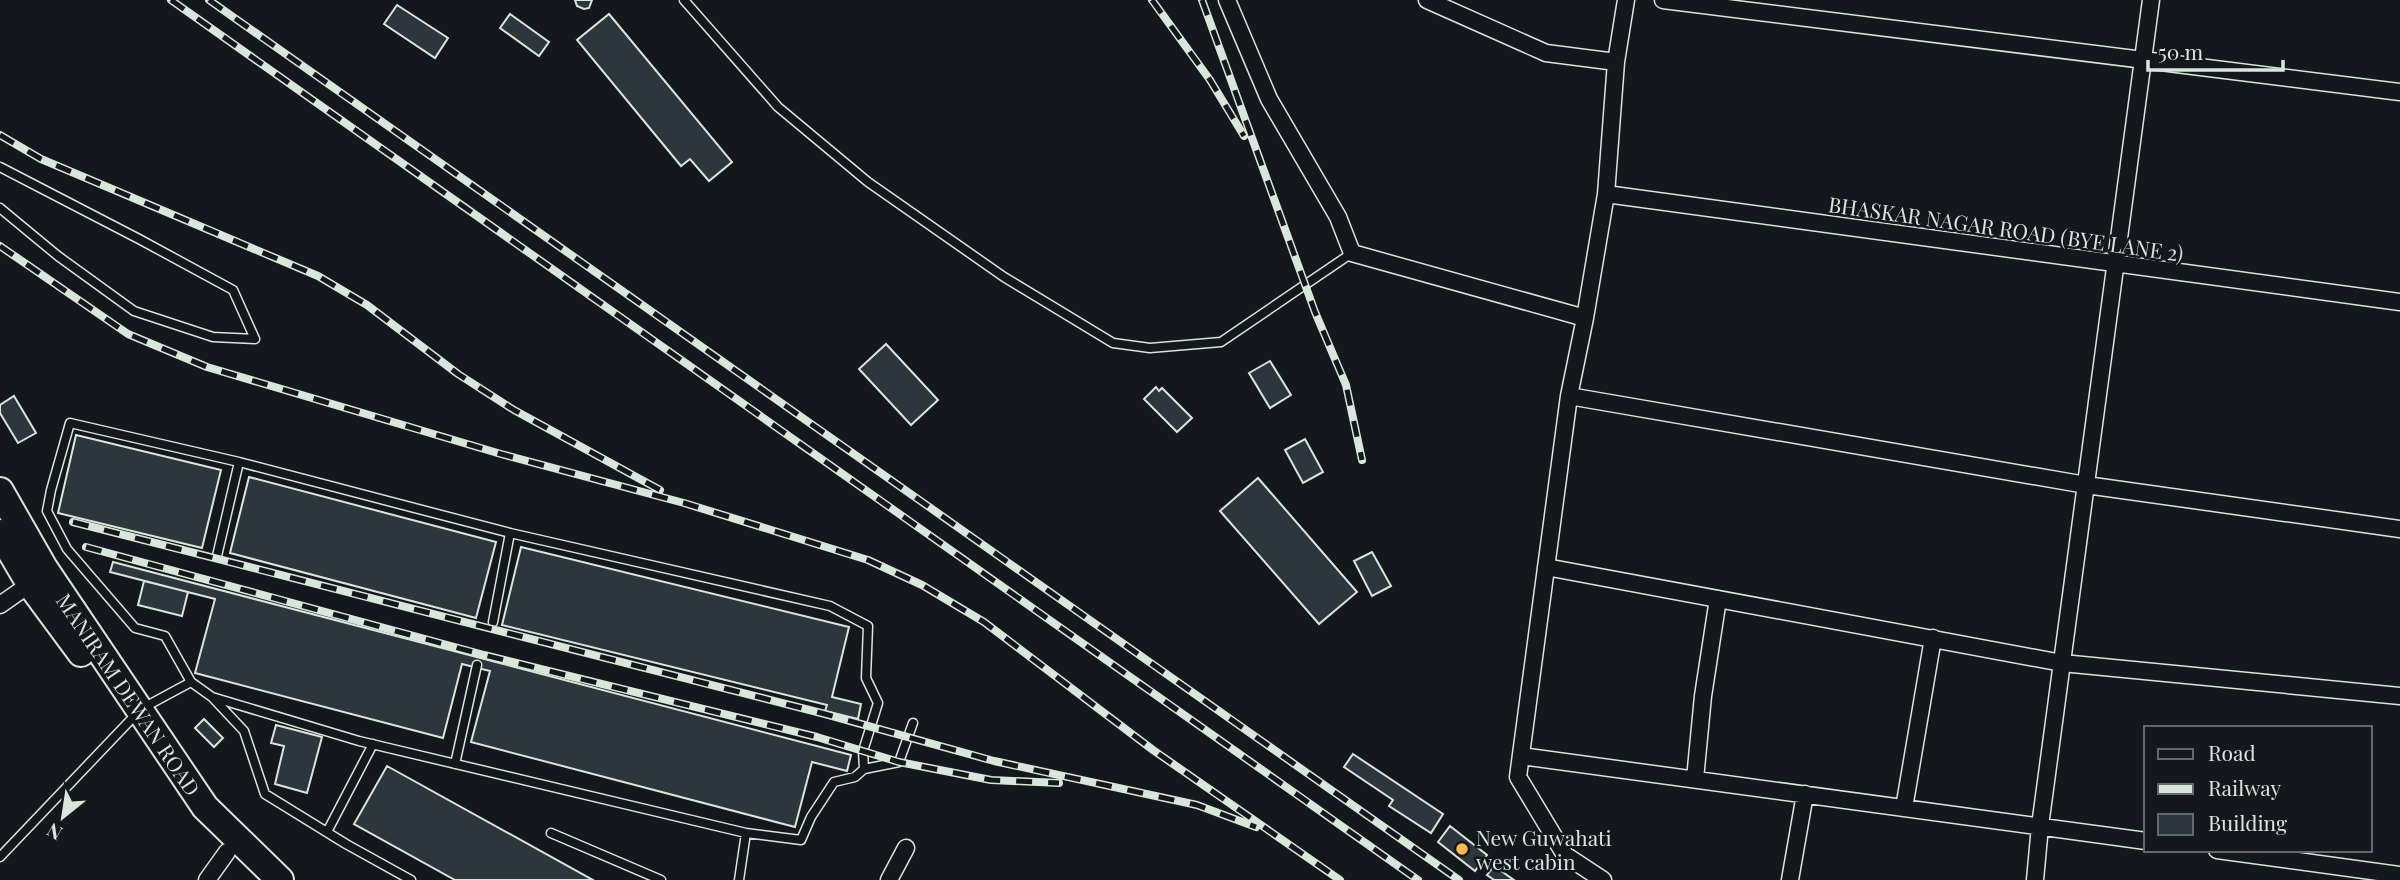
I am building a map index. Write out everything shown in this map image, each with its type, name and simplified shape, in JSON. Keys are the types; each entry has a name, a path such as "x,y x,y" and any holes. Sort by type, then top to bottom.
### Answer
{"main road":[{"name":"MANIRAM DEWAN ROAD","path":"0,491 198,822 257,880"},
{"name":"MANIRAM DEWAN ROAD","path":"0,533 30,584 136,715 205,807 280,880"}],"street":[{"path":"1227,0 1269,99 1338,217 1352,253 1585,318"},
{"path":"1427,0 1546,53 1616,62"},
{"path":"1603,880 1565,855 1518,777 1569,396 1606,194 1616,62 1626,0"},
{"path":"1663,0 2400,92"},
{"path":"2035,880 2040,826 2151,0"},
{"name":"BHASKAR NAGAR ROAD (BYE LANE 2)","path":"1606,194 2400,302"},
{"path":"1569,396 2086,485 2400,529"},
{"path":"1546,567 2063,663 2400,696"},
{"path":"0,605 30,584"},
{"path":"1695,779 1718,599"},
{"path":"1904,808 1933,638"},
{"path":"1521,756 2144,841"},
{"path":"1790,880 1805,794"},
{"path":"889,880 906,848"},
{"path":"207,880 227,852"},
{"path":"2232,852 2400,875"}],"lane":[{"path":"684,0 778,107 869,182 1004,277 1113,343 1150,348 1221,342 1352,253"},
{"path":"0,167 233,290 255,340 213,337 134,311 58,256 0,208"},
{"path":"411,880 265,794 244,730 212,697 191,682 165,636 135,628 67,549 47,511 70,423 239,462 510,533 830,606 868,626 866,678 878,703 863,751 864,769"},
{"path":"217,556 239,462"},
{"path":"492,622 510,533"},
{"path":"455,764 477,665"},
{"path":"0,857 120,729 136,715 191,682"},
{"path":"212,697 373,744 455,764 746,833 801,840 811,817 834,782 855,777 864,769 899,762 913,723"},
{"path":"327,832 373,744"},
{"path":"551,833 661,880"},
{"path":"739,880 746,833"}],"building":[{"path":"575,0 592,0 589,8 584,9 577,6"},
{"path":"397,5 448,38 435,58 384,24"},
{"path":"510,14 549,42 539,56 500,28"},
{"path":"609,14 732,162 709,181 690,159 681,166 577,40"},
{"path":"886,344 938,400 911,425 859,369"},
{"path":"1270,361 1291,395 1270,408 1249,373"},
{"path":"1156,387 1159,391 1162,388 1192,418 1177,432 1144,399"},
{"path":"14,396 36,433 18,443 0,413 0,405"},
{"path":"76,435 221,470 202,548 58,513"},
{"path":"1305,439 1323,472 1303,483 1285,450"},
{"path":"249,477 496,542 476,618 230,553"},
{"path":"1258,478 1357,592 1319,624 1220,511"},
{"path":"521,547 849,627 832,697 861,704 858,719 825,711 827,705 502,625"},
{"path":"1372,552 1391,586 1372,596 1354,561"},
{"path":"113,562 851,755 847,771 812,762 795,827 471,742 490,671 462,664 443,738 195,673 215,599 110,572"},
{"path":"144,581 188,592 182,616 138,605"},
{"path":"204,719 223,738 214,747 195,728"},
{"path":"276,725 322,737 307,793 275,784 284,746 271,743"},
{"path":"1353,754 1443,814 1431,833 1389,806 1393,800 1344,767"},
{"path":"387,766 593,880 455,880 354,824"},
{"name":"New Guwahati west cabin","path":"1450,826 1487,855 1475,871 1438,842"},
{"path":"1494,866 1514,880 1494,880 1487,875"}],"railway":[{"path":"171,0 1418,880"},
{"path":"209,0 1459,880"},
{"path":"1152,0 1210,80 1244,136"},
{"path":"1202,0 1315,312 1346,385 1362,460"},
{"path":"0,135 41,159 318,276 367,305 458,374 514,410 660,490"},
{"path":"0,246 128,334 207,367 501,454 684,503 868,560 922,585 984,622 1153,750 1340,880"},
{"path":"73,522 825,714 994,761 1197,805 1256,827"},
{"path":"86,547 484,655 817,737 899,762 991,780 1059,783"}],"place":[{"name":"New Guwahati west cabin","path":"1462,849"}]}
